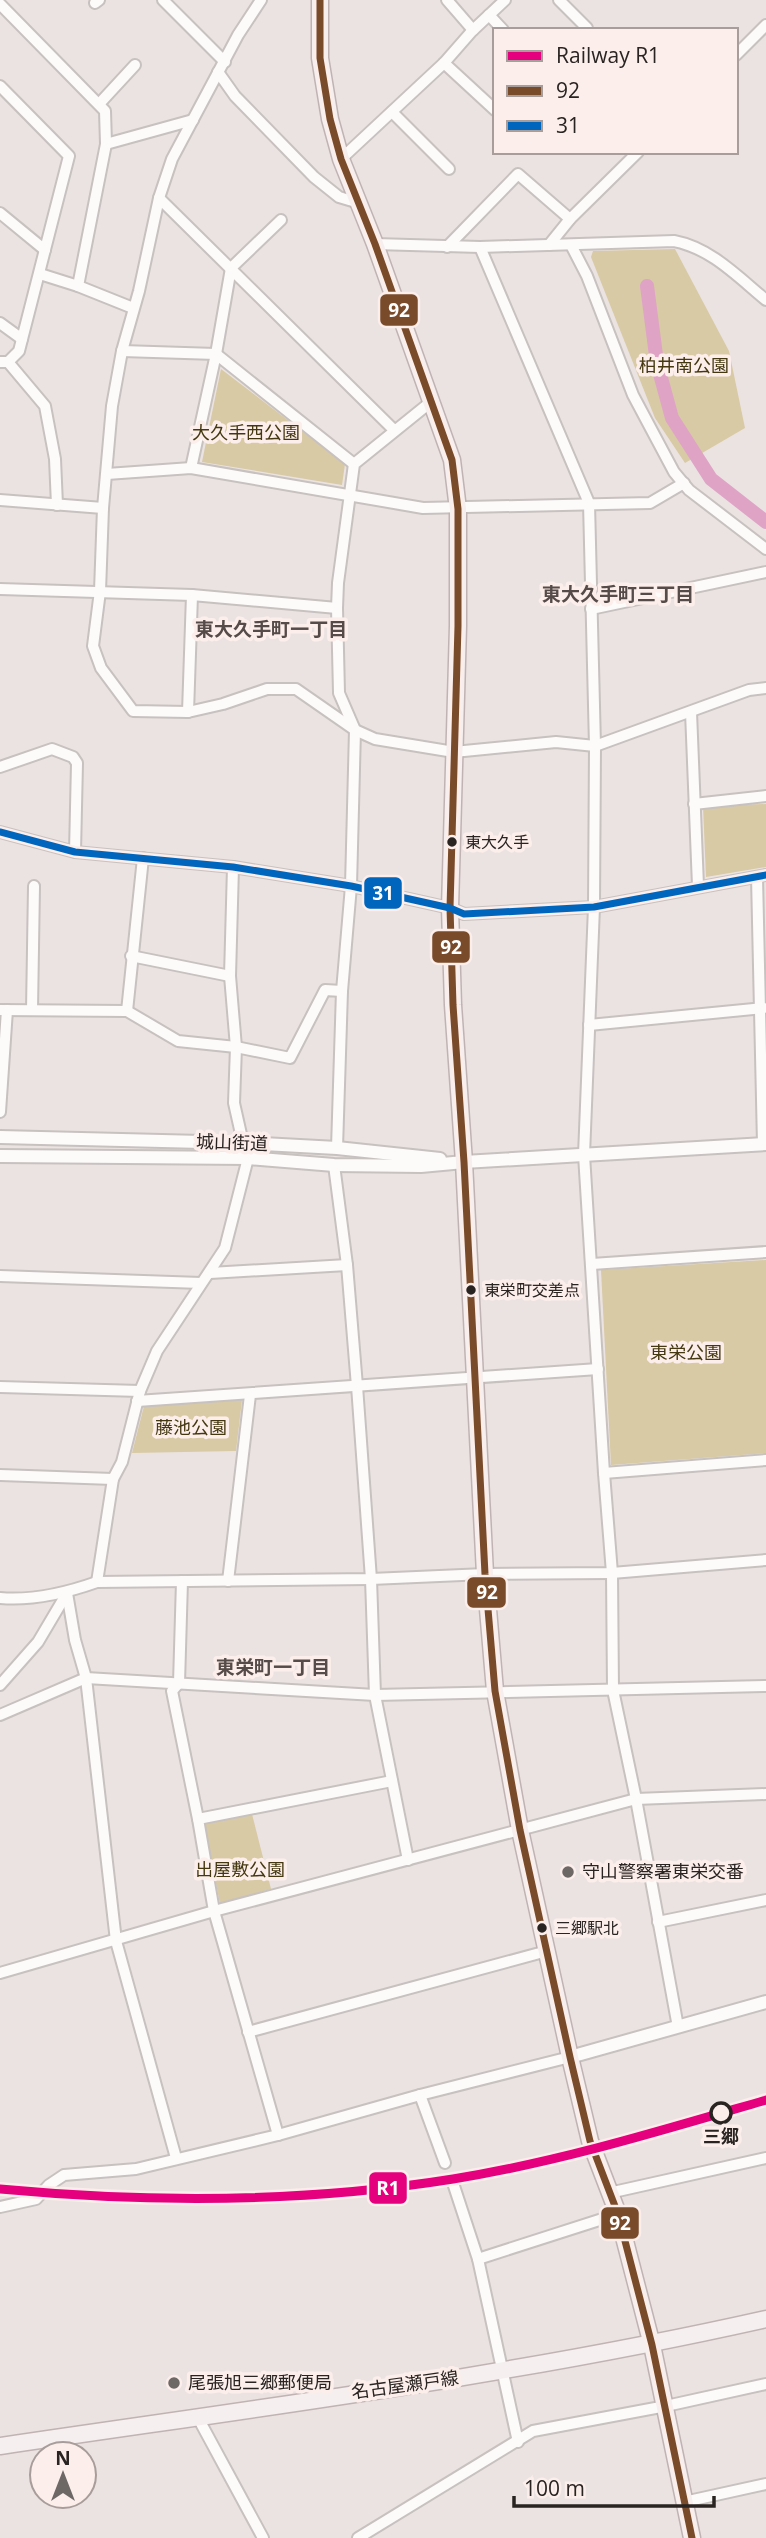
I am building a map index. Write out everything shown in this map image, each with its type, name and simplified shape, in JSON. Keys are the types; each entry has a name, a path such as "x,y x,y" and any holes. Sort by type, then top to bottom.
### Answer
{"main road":[{"path":"320,0 320,58 330,120 341,159 375,244 452,460 458,509 458,626 450,908 453,1005 464,1162 485,1574 495,1691 520,1830 570,2057 590,2141 618,2214 652,2345 692,2538"},
{"name":"名古屋瀬戸線","path":"0,2446 503,2371 652,2345 766,2319"}],"street":[{"path":"163,0 221,67 235,96 314,177 339,197 359,203"},
{"path":"261,0 238,35 172,159 159,198 139,291 122,351 112,406 103,508 100,591 93,646 106,675 133,711 188,712 223,704 267,689 296,689 355,730 375,739 454,752 556,741 595,746 749,690 766,688"},
{"path":"447,0 473,30"},
{"path":"341,159 444,63 473,30 505,0"},
{"path":"559,0 587,28"},
{"path":"1,2 105,111 106,144 78,286"},
{"path":"489,15 501,28"},
{"path":"738,53 766,25"},
{"path":"444,63 493,108"},
{"path":"99,104 135,65"},
{"path":"0,86 69,156 19,351 4,362 45,406 55,459 57,505"},
{"path":"392,112 449,169"},
{"path":"106,144 193,120"},
{"path":"550,245 570,219 636,154"},
{"path":"447,247 518,174 570,219"},
{"path":"159,198 394,430"},
{"path":"0,213 45,250"},
{"path":"191,468 216,354 231,268 281,220"},
{"path":"375,244 480,247 674,240 689,244 722,263 765,298"},
{"path":"571,244 587,276 633,395 674,472 706,503 766,549"},
{"path":"480,247 589,503 595,746 594,907 584,1155 612,1573 613,1690 678,2027"},
{"path":"40,274 133,308"},
{"path":"0,323 22,339"},
{"path":"122,351 216,354 354,464"},
{"path":"337,1148 342,991 351,886 355,730 339,693 338,583 354,464 432,401"},
{"path":"107,474 191,468 423,508 458,509 650,503 684,483"},
{"path":"0,500 103,508"},
{"path":"591,609 766,572"},
{"path":"0,589 192,595 337,608"},
{"path":"188,712 192,595"},
{"path":"691,712 698,886"},
{"path":"0,767 52,749 73,757 76,763 75,852"},
{"path":"694,804 766,796"},
{"path":"0,832 75,852 233,867 351,886 450,908 464,914 594,907 762,876 764,1144"},
{"path":"127,1011 143,858"},
{"path":"233,867 230,976 236,1047 234,1103 243,1143"},
{"path":"32,1010 34,886"},
{"path":"131,956 230,976"},
{"path":"0,1112 3,1010 127,1011 178,1041 236,1047 290,1058 325,990 342,991"},
{"path":"589,1025 762,1008"},
{"name":"城山街道","path":"0,1138 243,1143 337,1148 464,1162"},
{"name":"城山街道","path":"0,1156 248,1158 334,1165 421,1166 764,1144"},
{"path":"97,1582 113,1479 122,1462 139,1396 157,1351 225,1248 248,1158"},
{"path":"334,1165 347,1265 357,1386 371,1580 375,1695 408,1860"},
{"path":"592,1264 766,1252"},
{"path":"210,1273 347,1265"},
{"path":"0,1276 201,1283"},
{"path":"0,1387 139,1396 250,1395 598,1369"},
{"path":"228,1581 250,1395"},
{"path":"604,1473 766,1461"},
{"path":"0,1475 113,1479"},
{"path":"0,1598 12,1600 67,1593 97,1582 371,1580 485,1574 612,1573 766,1560"},
{"path":"182,1581 179,1683 172,1691 214,1911 278,2135"},
{"path":"67,1593 75,1640 86,1678 116,1941 176,2158"},
{"path":"0,1685 38,1642 67,1593"},
{"path":"0,1715 86,1678 375,1695 766,1686"},
{"path":"198,1819 392,1780"},
{"path":"0,1973 214,1911 636,1799 766,1794"},
{"path":"658,1922 766,1900"},
{"path":"248,2032 547,1951"},
{"path":"0,2207 36,2199 49,2185 64,2175 136,2169 278,2135 766,2002"},
{"path":"420,2095 445,2163"},
{"path":"609,2193 766,2158"},
{"path":"454,2186 478,2259 518,2442"},
{"path":"478,2259 618,2214"},
{"path":"358,2538 533,2431 766,2384"},
{"path":"198,2416 263,2538"},
{"path":"684,2502 766,2484"}],"green space":[{"name":"柏井南公園","path":"675,249 729,351 745,428 685,463 655,418 591,257 593,251"},
{"name":"大久手西公園","path":"221,369 345,464 342,485 202,462"},
{"path":"766,804 766,867 706,877 703,806"},
{"name":"東栄公園","path":"766,1260 766,1453 611,1465 601,1270"},
{"name":"藤池公園","path":"242,1400 236,1451 132,1453 144,1406"},
{"name":"出屋敷公園","path":"252,1814 271,1889 220,1904 204,1823"}],"waterway":[{"path":"647,286 657,363 672,418 711,479 766,522"}],"rail line":[{"name":"R1","path":"0,2189 113,2197 227,2198 340,2193 397,2187 532,2164 766,2100"}],"transit line":[{"name":"92","path":"320,0 320,58 330,119 341,159 375,244 452,460 458,509 458,626 450,908 453,1005 464,1162 485,1574 495,1691 520,1830 570,2057 590,2141 618,2214 652,2345 692,2538"},
{"name":"31","path":"0,832 75,852 233,867 351,886 450,908 464,914 594,907 766,875"}],"place":[{"name":"東大久手","path":"452,842"},
{"name":"東栄町交差点","path":"471,1290"},
{"name":"守山警察署東栄交番","path":"568,1872"},
{"name":"三郷駅北","path":"542,1928"},
{"name":"三郷","path":"721,2113"},
{"name":"尾張旭三郷郵便局","path":"174,2383"}],"district":[{"name":"東大久手町三丁目","path":"618,594"},
{"name":"東大久手町一丁目","path":"271,629"},
{"name":"東栄町一丁目","path":"273,1667"}]}
